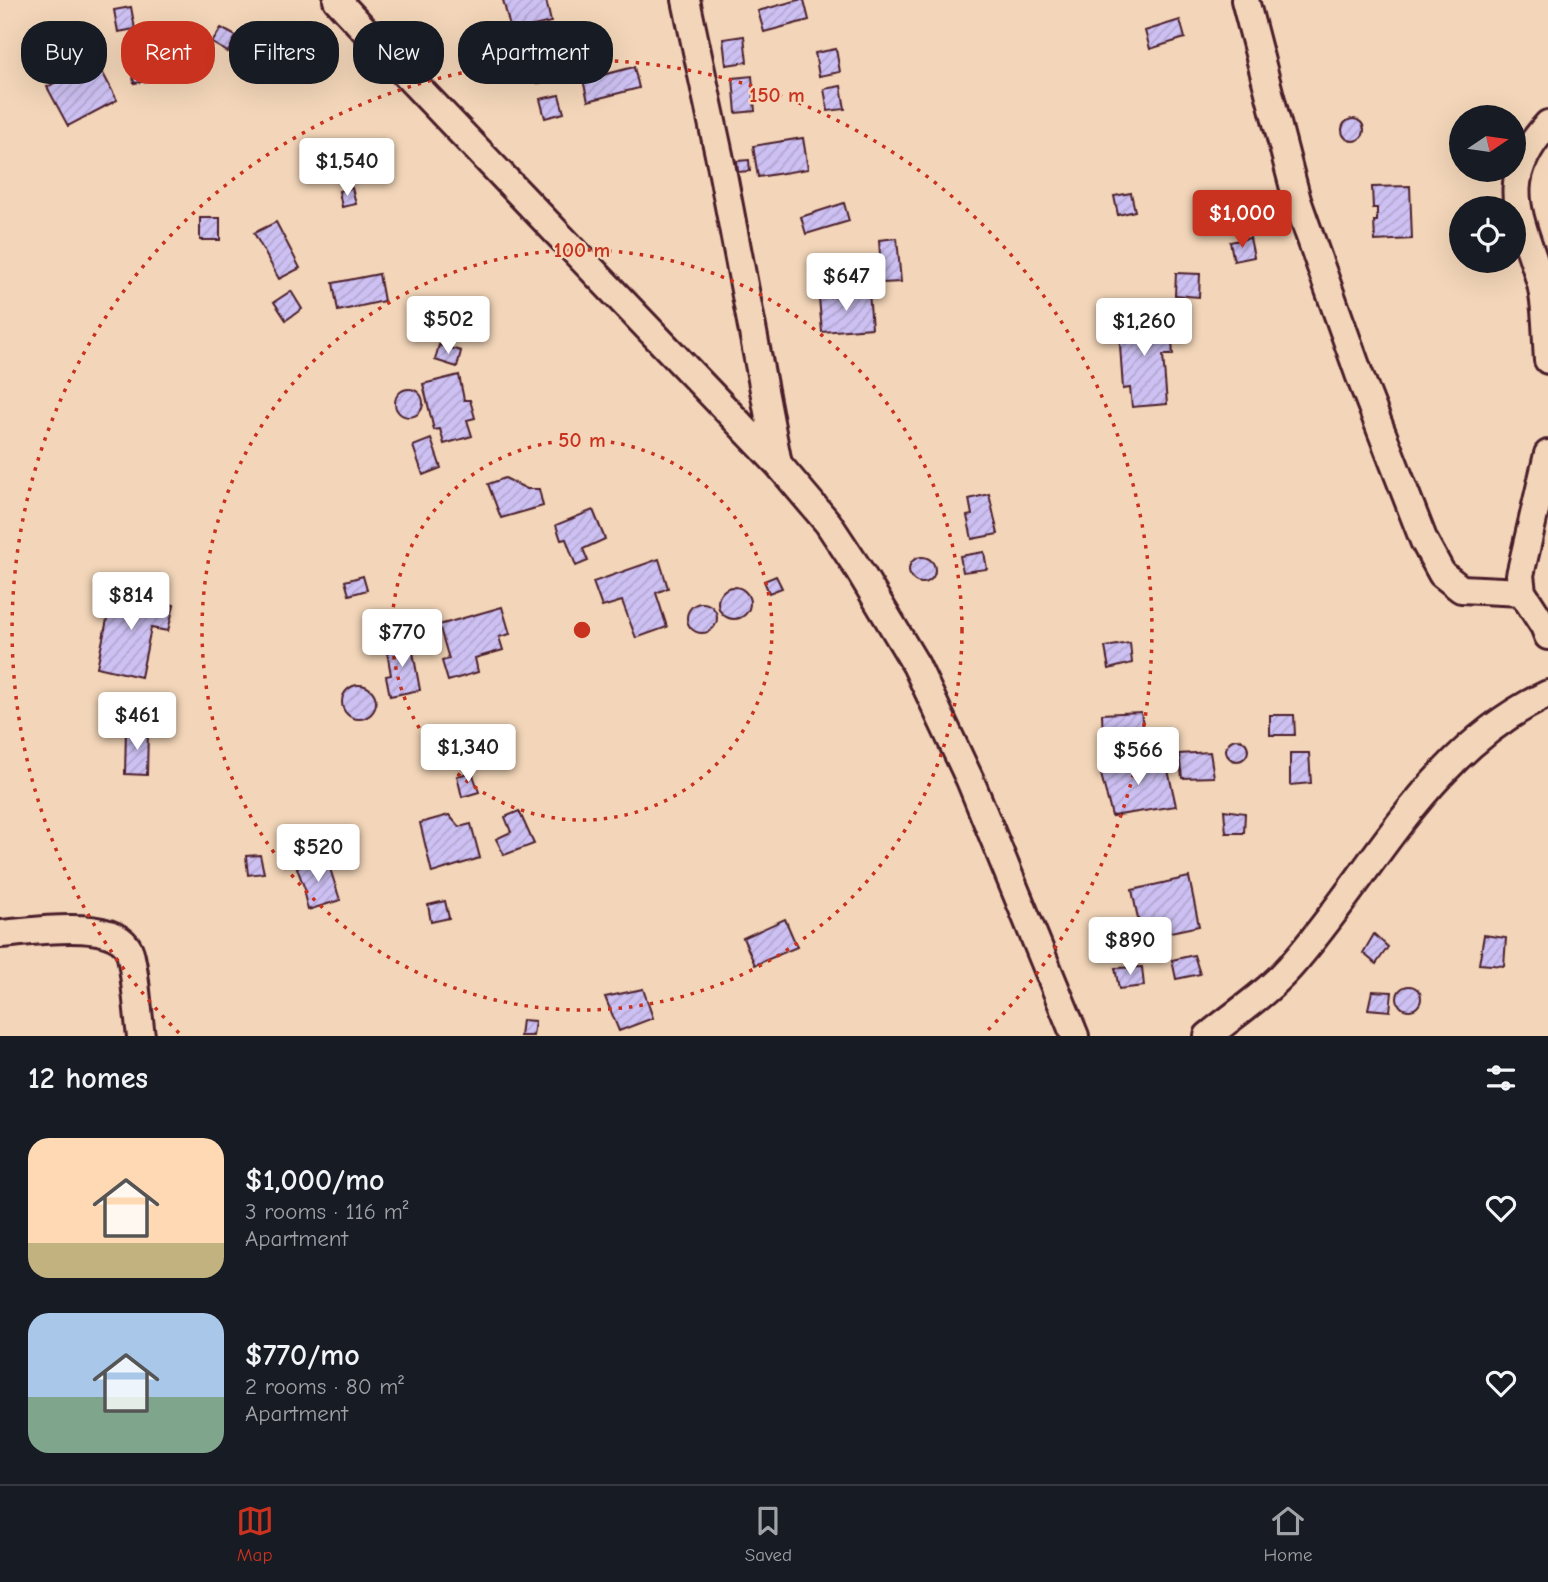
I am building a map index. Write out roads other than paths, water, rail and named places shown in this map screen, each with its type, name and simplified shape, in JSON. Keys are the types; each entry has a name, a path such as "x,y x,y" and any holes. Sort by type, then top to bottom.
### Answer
{"street":[{"path":"337,0 408,78 778,464 828,523 916,665 970,780 1075,1036"},
{"path":"686,0 721,164 778,464"},
{"path":"1245,0 1297,200 1359,374 1424,541 1442,574 1461,589 1522,592"},
{"path":"1548,124 1537,136 1523,163 1515,188 1517,211 1541,286 1548,360"},
{"path":"1548,454 1520,575 1522,592 1544,625 1548,636"},
{"path":"1208,1036 1287,970 1448,765 1480,736 1511,714 1548,694"},
{"path":"0,934 70,929 102,931 121,939 130,952 141,1036"}]}
